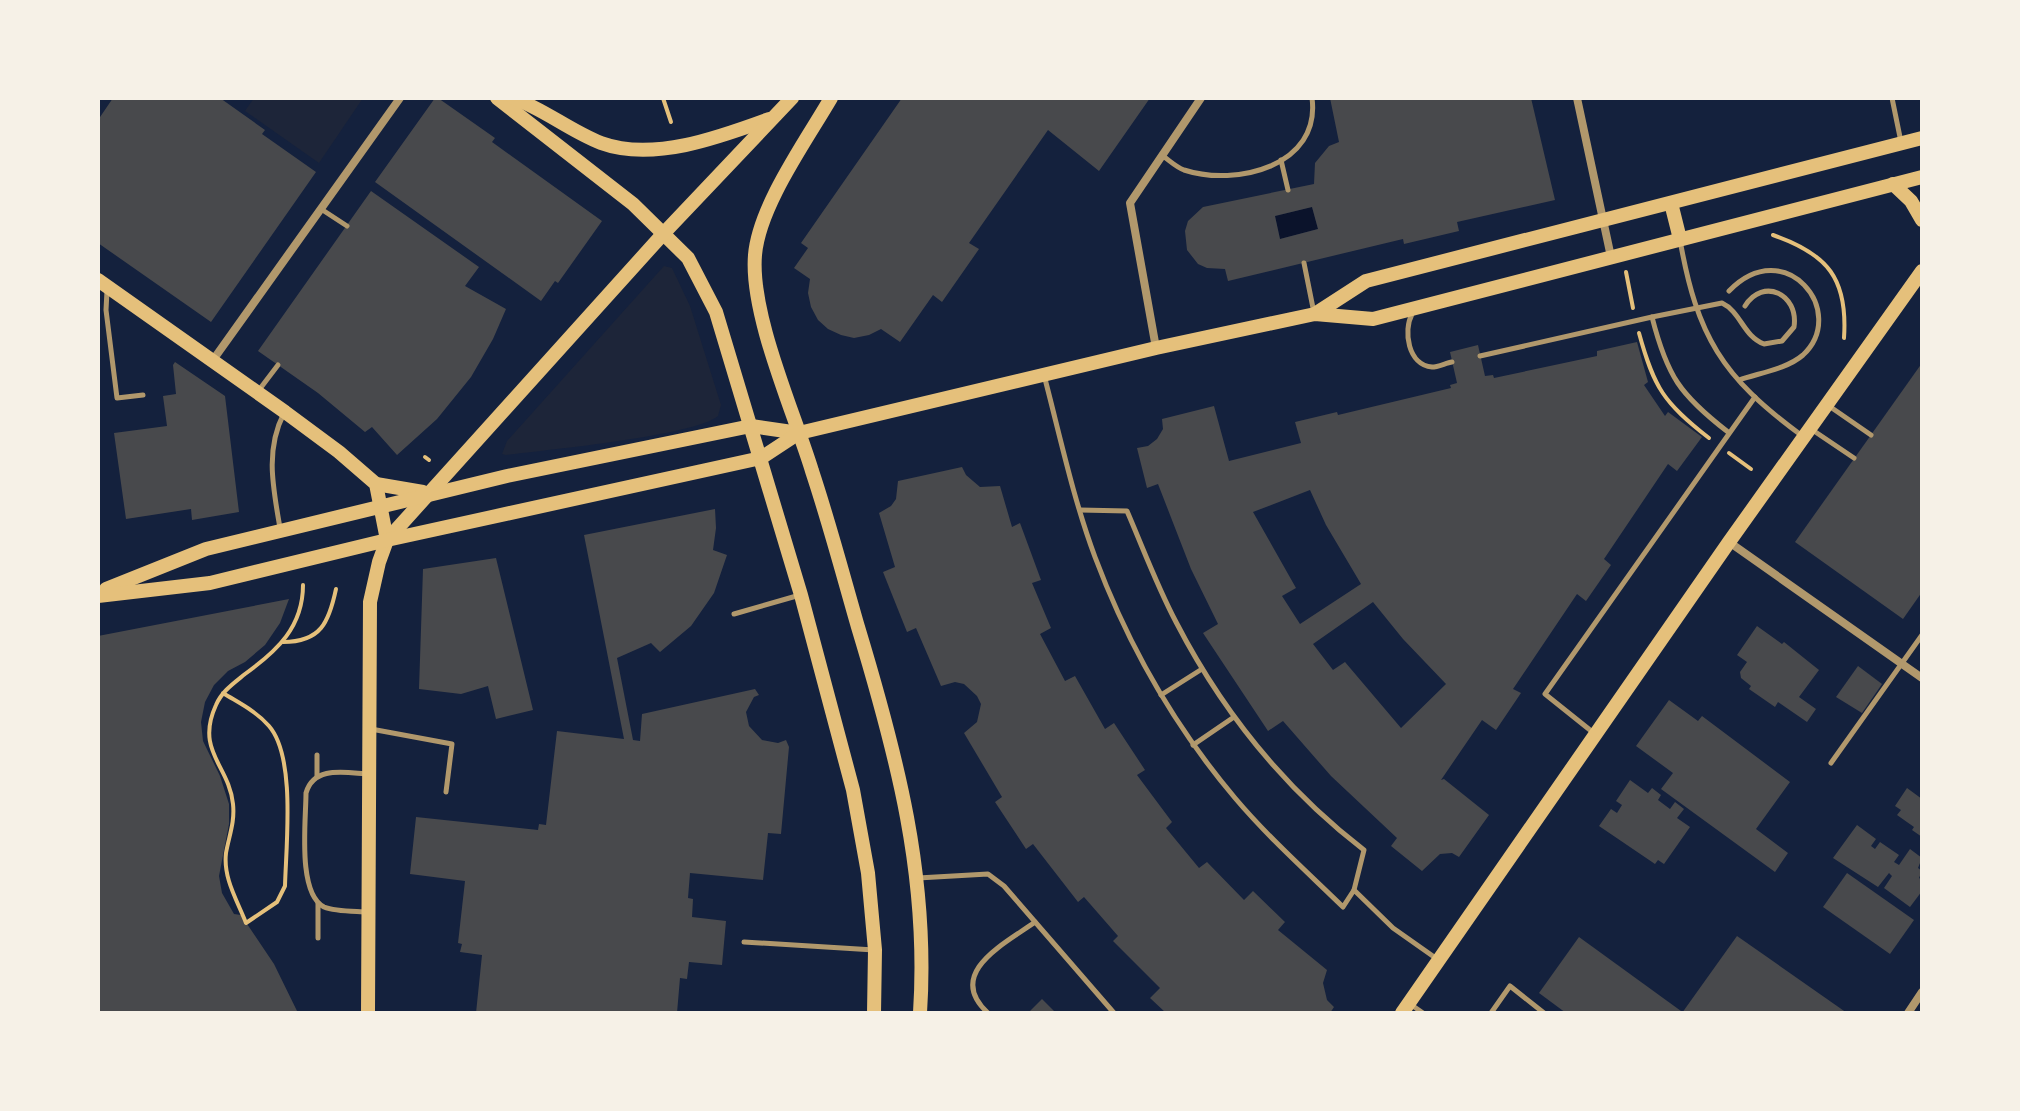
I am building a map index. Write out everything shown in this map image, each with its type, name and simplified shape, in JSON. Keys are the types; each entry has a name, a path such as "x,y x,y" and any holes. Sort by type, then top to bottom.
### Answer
{"main road":[{"path":"497,98 633,204 688,258 716,312 801,595 853,790 868,873 875,950 874,1013"},
{"path":"513,98 601,143 625,148 648,149 697,143 722,137 775,116"},
{"path":"368,1013 370,602 387,540 663,234 792,98"},
{"path":"831,98 769,207 755,254 755,274 764,323 894,750 918,878 923,966 920,1013"},
{"path":"1315,314 1366,281 1922,138"},
{"path":"98,594 210,583 387,540 761,458 799,433 1156,348 1315,314 1373,319 1922,177"},
{"path":"1893,184 1911,201 1922,220"},
{"path":"1671,203 1680,239"},
{"path":"1405,1008 1922,271"},
{"path":"102,283 285,412 376,484 430,493"},
{"path":"98,594 206,549 430,493 751,426 799,433"},
{"path":"376,484 387,540"}],"street":[{"path":"213,360 400,98"},
{"path":"1156,348 1130,203 1201,98"},
{"path":"1577,98 1611,257"},
{"path":"1729,542 1922,678"},
{"path":"1908,1013 1922,992"}],"lane":[{"path":"1162,155 1181,169 1206,175 1235,176 1264,168 1299,149 1310,132 1314,112 1312,98"},
{"path":"1892,98 1901,143"},
{"path":"1281,160 1288,190"},
{"path":"321,209 347,226"},
{"path":"1680,239 1694,307 1706,337 1722,363 1755,397 1807,433 1854,458"},
{"path":"1304,263 1315,314"},
{"path":"1729,291 1741,279 1771,269 1801,281 1811,293 1817,309 1816,333 1804,354 1791,363 1739,380"},
{"path":"102,283 117,398 143,395"},
{"path":"1480,356 1722,303 1732,308 1749,335 1764,344 1782,341 1794,327 1794,309 1782,295 1764,292 1745,306"},
{"path":"1415,308 1406,329 1412,355 1432,367 1452,362"},
{"path":"1652,317 1661,351 1677,384 1696,407 1728,432"},
{"path":"257,392 278,365"},
{"path":"1044,375 1080,510 1112,599 1161,695 1193,745 1257,822 1343,907 1354,890 1364,850 1301,795 1234,717 1175,621 1127,511 1080,510"},
{"path":"1595,734 1545,694 1755,397"},
{"path":"1827,404 1871,435"},
{"path":"280,530 271,448 276,428 285,412"},
{"path":"734,614 801,595"},
{"path":"1831,763 1922,635"},
{"path":"1161,695 1202,669"},
{"path":"1193,745 1234,717"},
{"path":"370,729 452,744 446,792"},
{"path":"317,755 317,776 306,793 306,877 311,894 327,908 369,912"},
{"path":"317,776 325,773 369,774"},
{"path":"918,878 988,874 1004,886 1114,1013"},
{"path":"1354,890 1393,928 1439,960"},
{"path":"318,902 318,938"},
{"path":"988,1013 974,995 972,983 975,972 981,962 1035,922"},
{"path":"744,942 875,950"},
{"path":"1491,1013 1510,986 1544,1013"},
{"path":"1405,1008 1423,1013"}],"path":[{"path":"663,98 671,122"},
{"path":"1773,235 1809,250 1835,277 1843,301 1844,338"},
{"path":"223,693 254,712 270,727 282,748 286,770 285,886 277,902 246,923 227,878 226,853 233,828 233,802 226,778 215,761 209,742 210,722 223,693 283,642 303,604 303,585"},
{"path":"283,642 296,642 319,631 327,620 336,589"}],"shaded area":[{"path":"254,98 363,98 319,163 245,111"},
{"path":"1312,207 1318,229 1280,239 1275,216"},
{"path":"664,266 672,268 690,306 721,405 718,416 704,423 651,436 502,454 507,441"}],"building":[{"path":"113,98 220,98 265,130 262,134 316,172 211,322 98,243 98,120"},
{"path":"435,98 495,138 492,142 602,221 558,283 555,281 541,301 375,182"},
{"path":"902,98 1150,98 1099,171 1048,130 969,243 979,249 942,302 933,295 900,342 881,329 854,338 828,329 818,320 808,293 810,279 794,268 808,248 801,243"},
{"path":"1330,98 1531,98 1555,200 1457,222 1459,231 1404,244 1403,239 1228,281 1225,269 1198,264 1187,250 1185,231 1188,221 1203,207 1314,184 1315,163 1329,146 1339,142","holes":["1312,207 1318,229 1280,239 1275,216"]},
{"path":"371,191 479,267 465,286 506,309 471,377 437,419 397,455 372,427 365,432 318,393 258,351"},
{"path":"1637,342 1648,382 1644,385 1665,416 1668,412 1702,437 1677,471 1668,464 1604,559 1611,565 1586,601 1577,594 1513,689 1521,693 1496,730 1482,720 1441,780 1444,779 1489,815 1459,857 1452,853 1440,854 1422,871 1391,846 1397,838 1331,776 1283,721 1268,731 1203,633 1218,624 1191,569 1158,484 1147,488 1137,448 1148,446 1157,439 1163,429 1162,419 1214,406 1229,461 1301,443 1295,422 1451,388 1450,385 1457,383 1450,352 1478,345 1485,376 1493,375 1494,378 1597,356 1597,351","holes":["1310,490 1326,525 1361,584 1300,624 1282,596 1296,588 1253,512","1373,602 1446,684 1401,728 1345,662 1333,670 1313,644"]},
{"path":"175,362 225,396 239,512 192,520 191,509 126,519 114,433 167,426 163,396 176,394"},
{"path":"1922,363 1922,592 1903,619 1795,542"},
{"path":"962,467 980,487 1000,486 1012,527 1020,523 1041,580 1032,583 1051,628 1040,634 1065,681 1075,676 1105,729 1114,723 1145,770 1137,775 1172,822 1166,828 1199,868 1207,862 1244,900 1253,891 1285,922 1278,930 1327,970 1323,983 1327,1000 1334,1007 1330,1013 1166,1013 1150,998 1160,988 1113,941 1118,936 1084,897 1078,902 1033,844 1026,849 995,802 1002,797 964,733 977,722 981,704 977,696 964,684 955,682 941,686 916,628 907,632 883,572 895,567 879,513 896,499 898,481"},
{"path":"715,509 713,550 727,555 714,593 691,626 660,652 651,643 617,658 633,740 640,741 642,714 755,689 759,695 754,697 746,712 749,726 762,740 778,743 786,740 789,747 781,834 768,833 763,880 690,873 688,898 693,899 692,917 726,921 722,965 689,962 687,979 680,978 677,1013 476,1013 482,955 460,952 462,944 458,943 465,881 410,874 416,817 538,830 539,824 546,825 557,731 624,739 584,535"},
{"path":"496,558 533,710 496,719 488,686 461,694 419,689 423,569"},
{"path":"289,599 280,623 265,645 214,685 205,702 201,722 203,741 229,804 229,824 219,876 222,893 234,914 241,915 274,964 298,1013 98,1013 98,636"},
{"path":"1757,626 1782,644 1784,642 1819,670 1799,697 1816,709 1807,722 1778,702 1775,707 1749,689 1751,686 1741,678 1740,672 1747,662 1737,655"},
{"path":"1858,666 1882,684 1862,713 1836,697"},
{"path":"1669,700 1698,721 1702,716 1790,782 1756,829 1788,853 1775,872 1661,789 1673,773 1636,746"},
{"path":"1630,780 1648,793 1652,788 1661,795 1658,800 1670,809 1675,802 1684,809 1677,818 1690,827 1664,864 1658,860 1655,864 1599,826 1611,809 1617,813 1622,805 1616,801"},
{"path":"1907,788 1922,799 1922,837 1897,815 1901,810 1895,806"},
{"path":"1857,825 1876,839 1871,846 1875,849 1880,842 1899,855 1894,862 1899,865 1910,849 1922,858 1918,868 1922,871 1919,878 1922,880 1922,891 1910,907 1884,888 1892,876 1889,873 1878,887 1833,858"},
{"path":"1847,873 1914,920 1890,954 1823,907"},
{"path":"1737,936 1847,1013 1682,1013"},
{"path":"1579,937 1681,1011 1566,1013 1539,993"},
{"path":"1042,999 1056,1013 1028,1013"}]}
